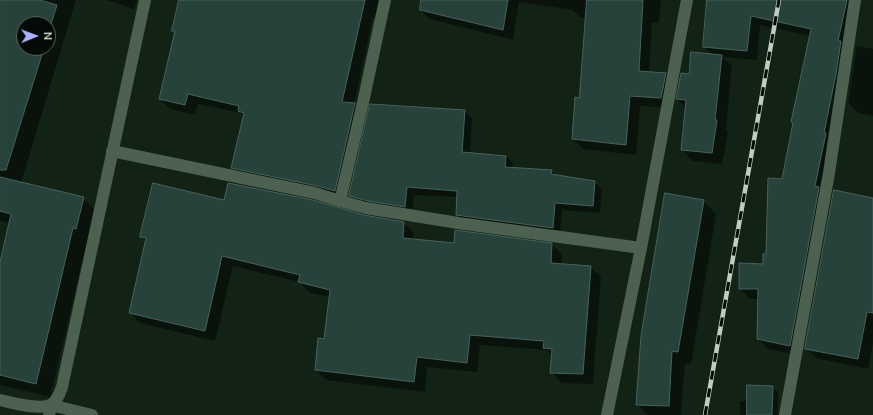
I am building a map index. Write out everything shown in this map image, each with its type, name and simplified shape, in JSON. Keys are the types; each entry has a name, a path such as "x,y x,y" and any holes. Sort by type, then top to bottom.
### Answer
{"street":[{"path":"50,410 59,397 62,387 146,0"},
{"path":"340,201 385,0"},
{"path":"607,415 641,248 687,0"},
{"path":"785,415 829,173 855,0"},
{"path":"112,151 315,193 366,208 458,223 641,248"},
{"path":"0,400 50,410 92,415"}],"building":[{"path":"0,0 40,0 57,5 54,16 16,16 16,56 42,56 6,170 0,170"},
{"path":"179,0 365,0 342,102 355,103 335,191 231,168 244,113 238,111 239,106 188,94 185,105 159,99 175,31 172,31"},
{"path":"421,0 508,0 503,30 420,10"},
{"path":"587,0 643,0 639,71 666,73 661,98 630,96 626,145 572,139 575,97 579,98"},
{"path":"707,0 847,0 838,41 841,41 836,74 815,186 819,187 790,346 757,339 758,289 739,289 739,263 763,264 763,254 766,254 768,178 782,179 793,123 791,122 811,29 751,16 747,51 703,47"},
{"path":"691,52 722,55 715,120 717,120 712,153 681,150 686,100 676,99 681,73 689,74"},
{"path":"370,104 465,110 462,152 506,156 505,167 552,170 551,174 595,181 593,206 555,203 553,228 456,215 457,191 407,187 405,207 368,201 349,196"},
{"path":"0,177 84,197 76,229 73,228 36,384 0,375 0,262 11,214 0,211"},
{"path":"153,183 224,200 228,183 313,200 364,215 404,222 403,238 454,243 455,230 552,243 551,263 591,266 583,374 550,373 552,349 543,348 544,341 470,335 467,363 417,357 414,382 315,370 318,338 324,339 330,290 298,282 300,275 222,256 205,331 129,313 146,238 140,237"},
{"path":"834,190 873,198 873,313 867,312 858,359 805,349"},
{"path":"665,193 704,200 678,352 672,351 669,406 636,405 641,336"},
{"path":"747,385 773,386 772,415 747,415"}],"railway":[{"path":"705,415 779,0"}]}
